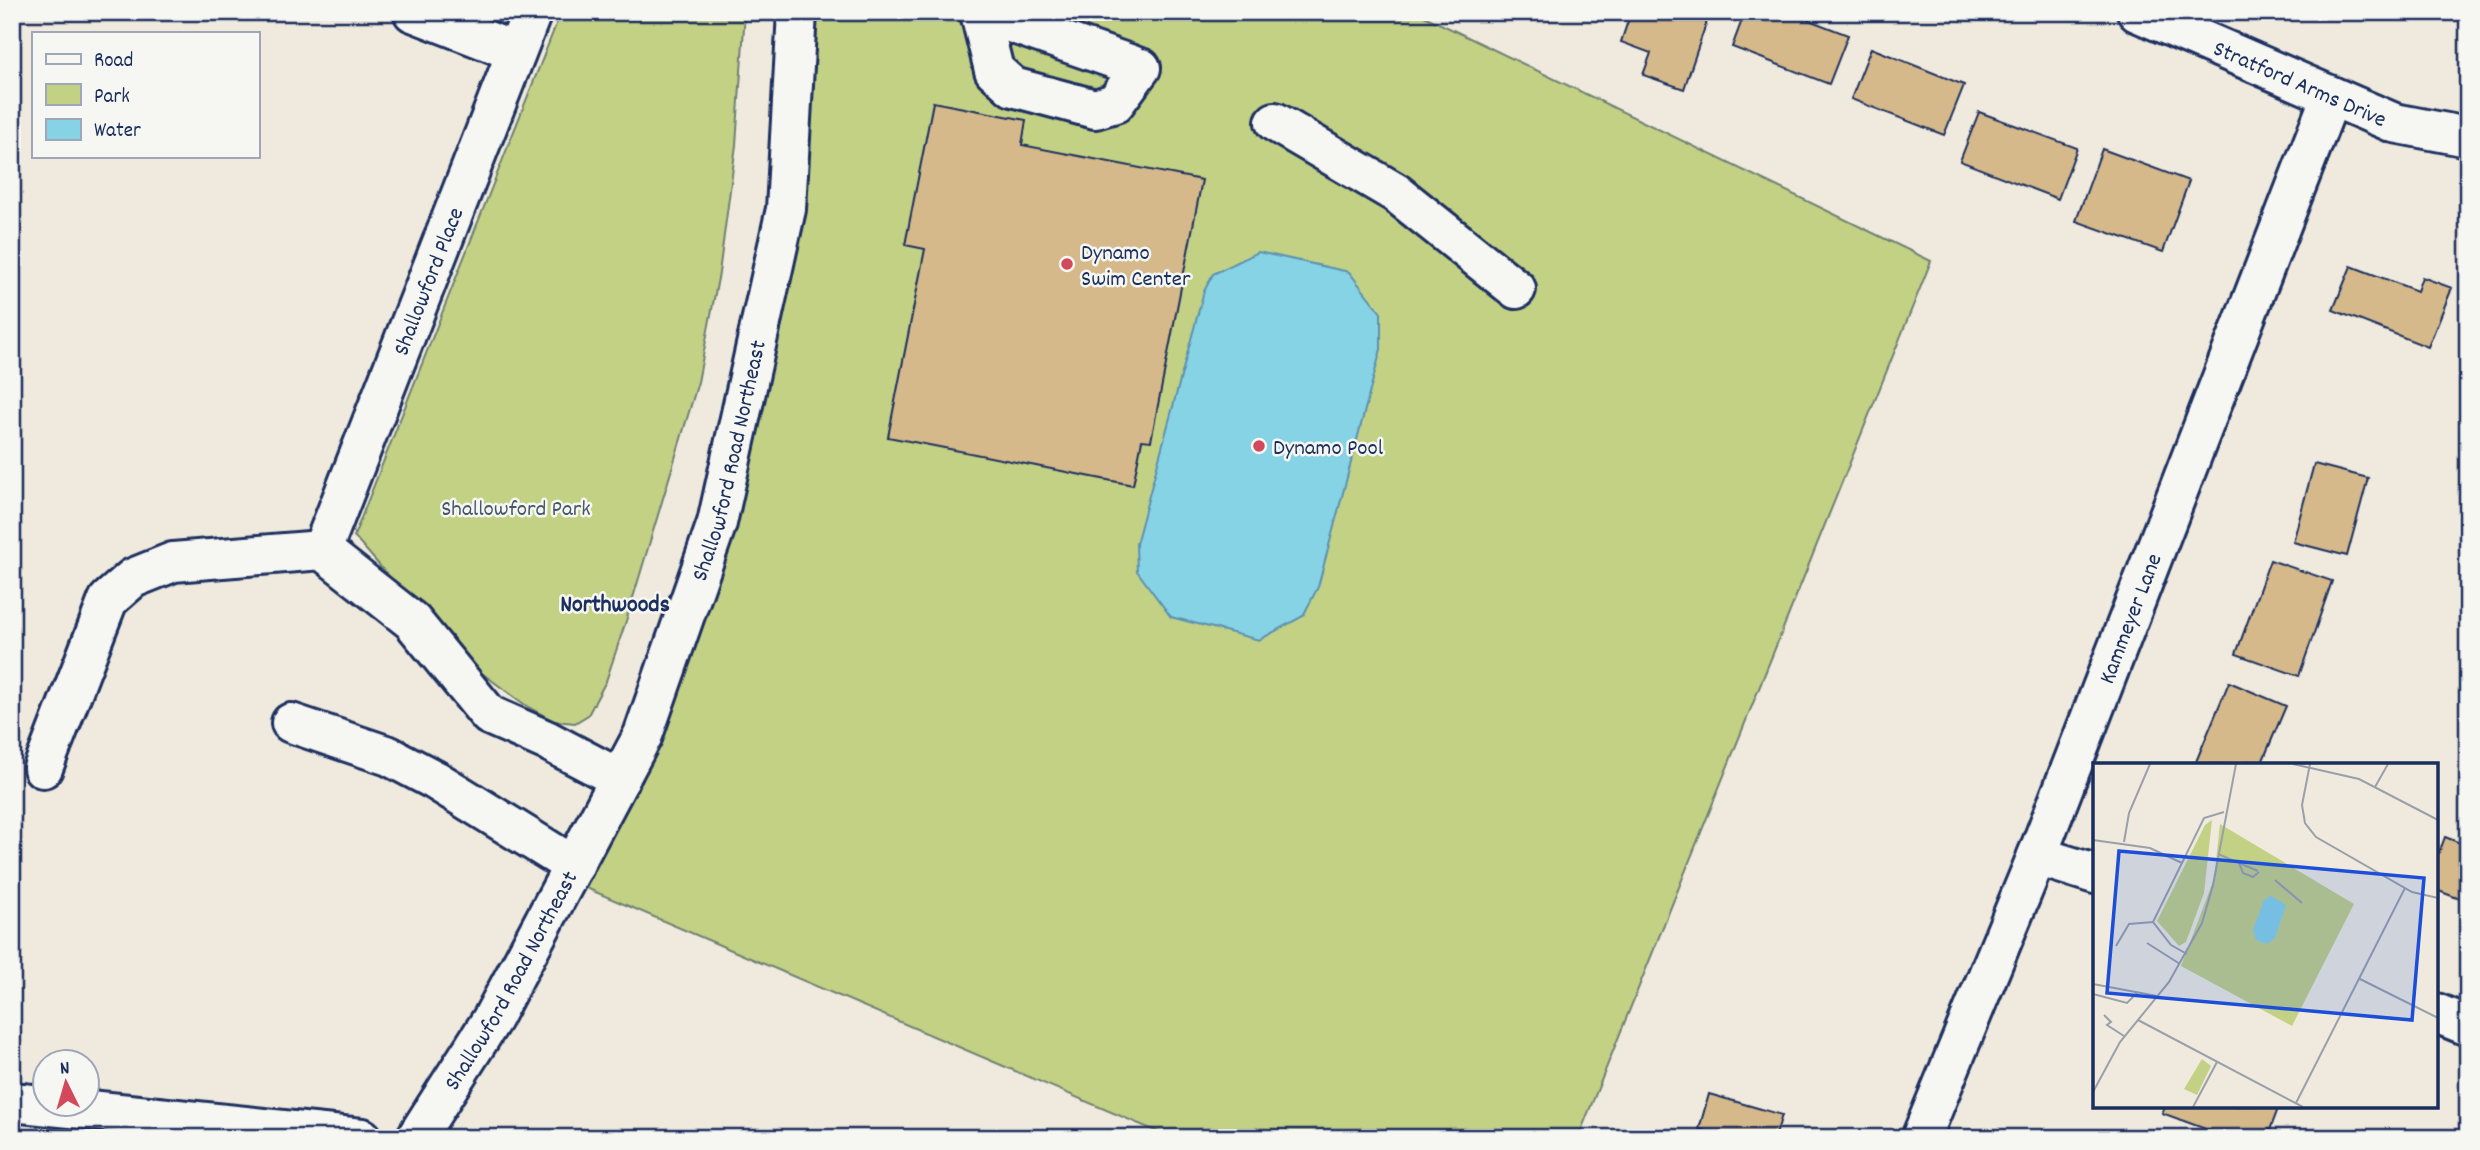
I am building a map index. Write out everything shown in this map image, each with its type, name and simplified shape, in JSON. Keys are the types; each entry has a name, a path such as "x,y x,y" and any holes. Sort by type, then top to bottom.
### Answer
{"street":[{"path":"413,12 516,52"},
{"name":"Shallowford Place","path":"322,550 532,12"},
{"name":"Shallowford Road Northeast","path":"416,1138 492,1019 643,735 717,523 786,209 797,12"},
{"path":"980,12 1137,66 1115,103 1095,110 1013,88 994,70 980,12"},
{"name":"Stratford Arms Drive","path":"2137,12 2394,123 2468,137"},
{"name":"Kammeyer Lane","path":"1921,1138 2037,856 2331,96"},
{"path":"1275,122 1396,193 1516,289"},
{"path":"43,768 108,600 133,578 173,562 322,550 412,621 489,715 548,741 620,779"},
{"path":"291,723 389,756 435,780 574,866"},
{"path":"2037,856 2093,873"},
{"path":"2438,1014 2468,1026"},
{"path":"12,1102 244,1132 362,1138"}],"shaded area":[{"path":"12,1128 87,1138 12,1138"}],"green space":[{"name":"Shallowford Park","path":"561,12 745,12 736,145 719,273 698,382 606,681 588,715 575,723 554,721 528,707 456,654 354,536"},
{"path":"789,12 1416,12 1931,261 1578,1138 1172,1138 579,885 696,559 788,153"}],"water":[{"name":"Dynamo Pool","path":"1258,252 1349,272 1381,313 1381,349 1318,587 1303,616 1259,640 1171,617 1137,571 1136,544 1204,291 1213,274"}],"building":[{"path":"1631,12 1710,12 1684,89 1643,75 1651,53 1621,42"},
{"path":"1745,12 1788,12 1848,35 1829,84 1732,47"},
{"path":"1871,48 1964,85 1944,135 1851,99"},
{"path":"933,102 1026,120 1022,145 1202,180 1151,441 1142,440 1133,485 888,437 925,249 905,245"},
{"path":"1979,112 2077,148 2058,199 1960,161"},
{"path":"2102,149 2189,181 2163,252 2076,221"},
{"path":"2351,266 2417,291 2422,277 2452,288 2428,347 2333,310"},
{"path":"2314,464 2368,478 2347,556 2293,542"},
{"path":"2270,560 2332,581 2299,676 2236,654"},
{"path":"2229,682 2286,706 2262,763 2195,763"},
{"path":"2445,837 2468,846 2468,902 2438,891 2438,856"},
{"path":"1709,1094 1782,1115 1775,1138 1730,1138 1699,1129"},
{"path":"2164,1108 2278,1108 2267,1138 2230,1138 2162,1113"}],"place":[{"name":"Dynamo Swim Center","path":"1067,264"},
{"name":"Dynamo Pool","path":"1259,446"}],"district":[{"name":"Northwoods","path":"615,603"}]}
